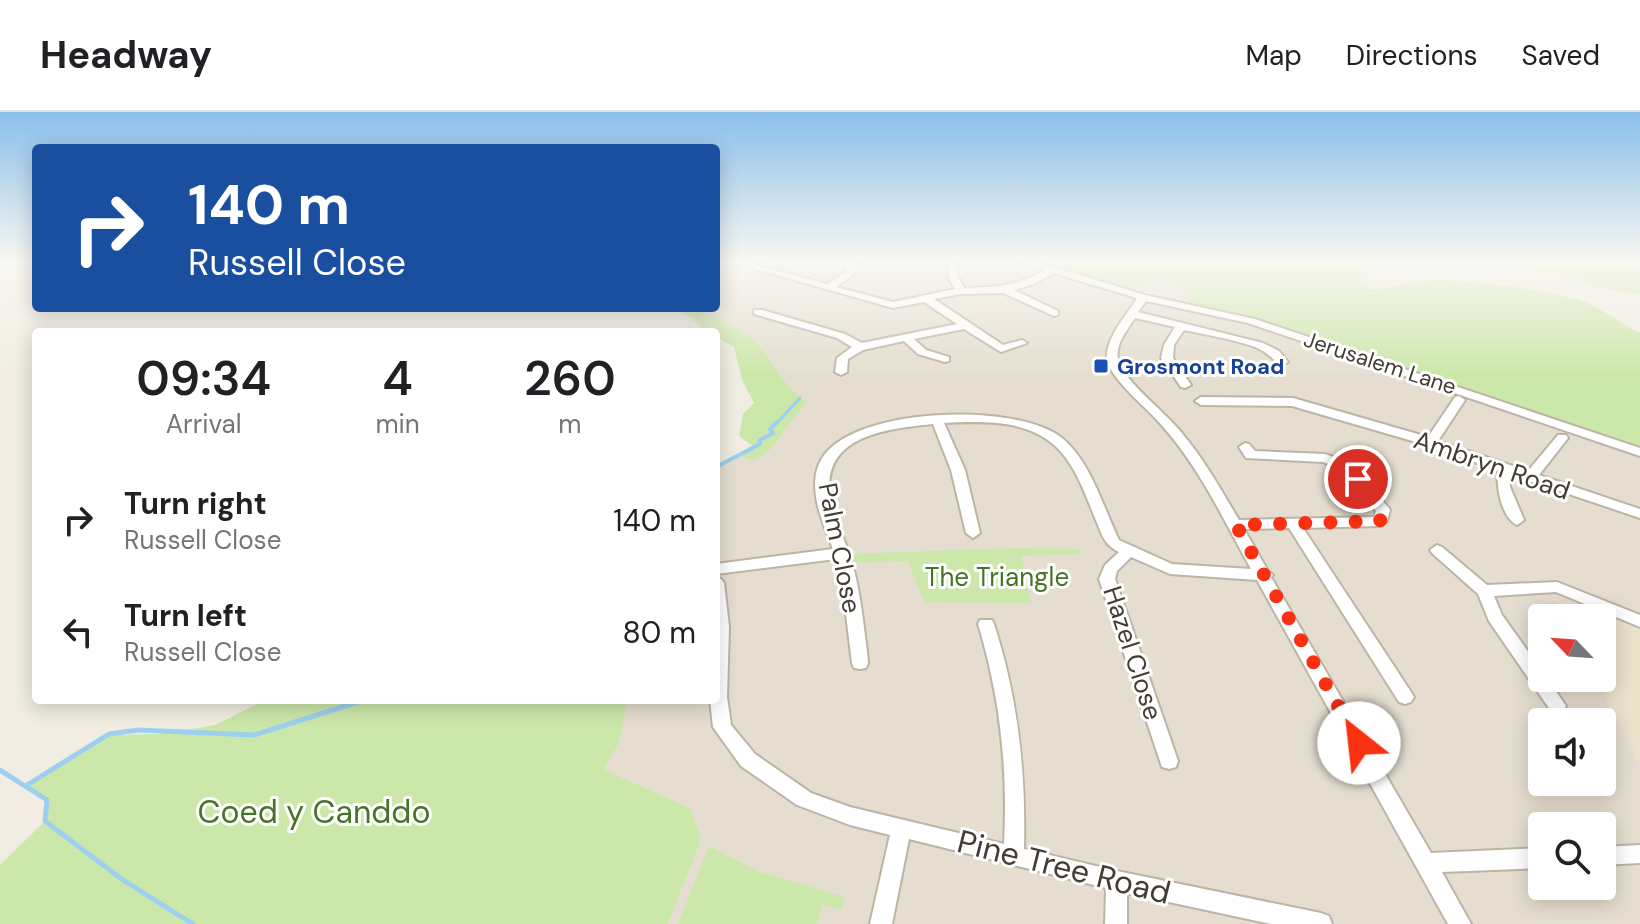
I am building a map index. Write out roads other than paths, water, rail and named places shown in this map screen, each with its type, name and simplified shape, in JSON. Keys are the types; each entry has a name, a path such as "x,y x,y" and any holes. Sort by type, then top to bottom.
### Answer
{"street":[{"path":"870,299 893,305 927,299 1001,349 1022,343"},
{"path":"1024,299 1054,313"},
{"path":"1142,299 1114,343 1112,360 1121,376 1176,433 1200,465 1460,924"},
{"name":"Jerusalem Lane","path":"1152,299 1251,321 1640,452"},
{"path":"758,312 841,336 860,347"},
{"path":"1133,314 1259,345 1275,353 1282,362"},
{"path":"841,372 843,358 860,347 908,340 963,326"},
{"path":"1181,326 1169,345 1167,358 1185,385"},
{"path":"908,340 922,352 945,359"},
{"path":"1430,443 1459,400"},
{"name":"Ambryn Road","path":"1201,401 1293,402 1430,443 1640,514"},
{"name":"Palm Close","path":"860,663 853,604 826,504 823,477 827,459 855,435 878,428 983,418 1007,420 1056,439 1074,455 1113,543 1129,551"},
{"path":"938,422 958,470 973,533"},
{"path":"1529,479 1562,438"},
{"path":"1236,525 1380,521 1383,510 1345,466 1325,458 1251,455 1245,447"},
{"path":"1505,470 1503,487 1517,520"},
{"path":"1293,523 1405,697"},
{"path":"1437,550 1484,591 1495,617 1557,706"},
{"path":"1129,551 1170,569 1265,575"},
{"name":"Hazel Close","path":"1129,551 1110,569 1107,579 1169,761"},
{"path":"720,568 841,553"},
{"path":"1484,591 1557,587 1640,621"},
{"name":"Pine Tree Road","path":"720,618 720,650"},
{"path":"986,624 1012,722 1018,784 1014,854"},
{"name":"Pine Tree Road","path":"719,704 722,727 748,760 804,799 850,816 1117,881 1321,924"},
{"path":"881,924 901,828"},
{"path":"1616,855 1640,854"},
{"path":"1427,863 1528,859"},
{"path":"1116,924 1117,881"}],"waterway":[{"path":"776,424 800,398"},
{"path":"720,465 760,444 760,440 773,433 770,429 777,422"},
{"path":"27,785 109,734 138,730 254,735 351,704"},
{"path":"0,770 47,800 45,821 123,880 193,924"}],"place":[{"name":"Grosmont Road","path":"1101,366"}],"park label":[{"name":"The Triangle","path":"997,577"},
{"name":"Coed y Canddo","path":"314,812"}]}
